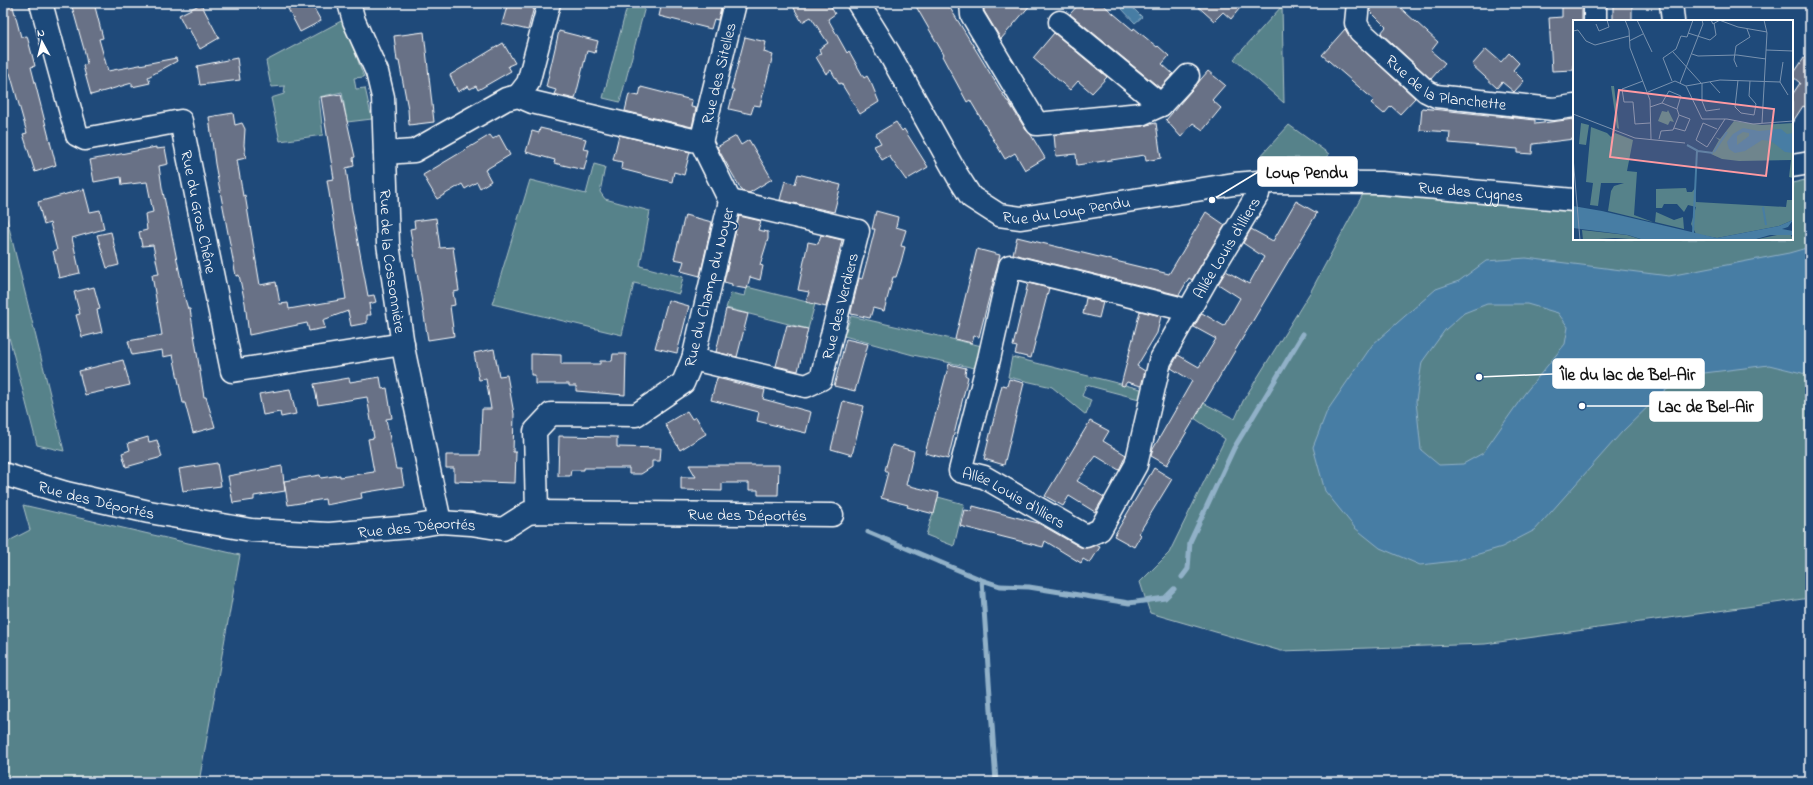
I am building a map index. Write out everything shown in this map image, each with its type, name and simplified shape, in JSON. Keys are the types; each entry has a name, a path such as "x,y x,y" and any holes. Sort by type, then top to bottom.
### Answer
{"street":[{"name":"Rue du Gros Chêne","path":"41,3 78,135 85,139 182,121 232,371 403,344"},
{"name":"Rue de la Cossonnière","path":"349,3 378,78 383,96 388,244 403,344 440,522"},
{"path":"518,96 528,83 549,3"},
{"name":"Rue des Sitelles","path":"701,142 735,3"},
{"name":"Rue du Loup Pendu","path":"858,3 889,53 957,176 972,197 999,215 1021,218 1234,184 1259,182 1367,183"},
{"path":"971,3 972,15 1037,124 1141,114 1161,105 1188,76"},
{"name":"Rue de la Planchette","path":"1358,3 1356,23 1360,31 1426,91 1436,96 1553,108 1573,106"},
{"path":"1595,3 1595,20"},
{"path":"1671,3 1673,20"},
{"path":"1060,22 1161,105"},
{"path":"385,153 414,151 506,99 518,96 532,102 701,142"},
{"name":"Rue du Champ du Noyer","path":"538,512 535,431 551,414 636,415 684,383 693,359 730,201 701,142"},
{"path":"1793,166 1810,163"},
{"name":"Allée Louis d'Illiers","path":"1188,311 1010,266 989,359 960,471 984,477 1086,536 1100,530 1136,465 1160,361 1258,194 1259,182"},
{"name":"Rue des Cygnes","path":"1367,183 1573,200"},
{"name":"Rue des Verdiers","path":"693,359 806,386 821,379 858,231 730,201"},
{"name":"Rue des Déportés","path":"3,474 66,493 149,512 251,530 329,534 410,527 440,522 471,524 503,529 528,513 538,512 832,515"}],"green space":[{"path":"628,3 646,3 620,102 603,98"},
{"path":"1282,6 1284,103 1234,59"},
{"path":"343,20 364,77 354,78 356,89 365,88 372,119 347,122 342,92 319,97 323,135 280,141 271,98 284,94 285,86 271,87 266,61"},
{"path":"1289,125 1329,154 1327,158 1259,158"},
{"path":"594,164 605,167 600,192 605,199 650,211 640,266 683,277 679,294 634,283 622,335 492,304 530,180 586,194"},
{"path":"1810,179 1810,598 1485,644 1281,651 1150,613 1140,582 1169,553 1225,439 1178,407 1186,394 1235,419 1243,401 1311,291 1363,194 1573,211 1573,240 1793,240 1793,183"},
{"path":"3,203 64,451 37,445 3,314"},
{"path":"747,287 815,304 808,329 726,308 731,293 745,296"},
{"path":"851,316 982,346 975,368 913,355 844,336"},
{"path":"1012,357 1145,390 1143,400 1086,385 1082,396 1091,400 1086,415 1052,387 1008,377"},
{"path":"938,497 964,504 954,546 926,535"},
{"path":"23,505 240,555 199,782 3,782 3,544 30,530"}],"water":[{"path":"1128,3 1142,17 1135,23 1122,9"},
{"path":"1810,247 1810,375 1769,365 1688,375 1662,393 1622,432 1535,530 1502,547 1455,561 1420,565 1380,548 1355,528 1325,491 1313,447 1327,411 1373,344 1436,289 1459,281 1486,261 1526,258 1669,276 1789,253","holes":["1487,304 1527,304 1558,313 1568,327 1565,344 1525,393 1483,453 1463,464 1439,465 1421,450 1416,401 1422,362 1445,330 1464,313"]}],"building":[{"path":"3,3 12,3 21,37 27,36 35,66 31,67 56,165 35,172 23,134 27,133 10,73 5,70 3,64"},
{"path":"71,3 94,3 103,38 99,39 108,71 176,58 177,61 148,77 150,83 132,87 132,83 91,95 83,66 87,64 85,53"},
{"path":"285,3 311,3 321,21 300,32"},
{"path":"508,3 535,3 528,30 502,24"},
{"path":"662,3 722,3 718,20 714,19 711,29 659,16"},
{"path":"801,3 834,3 830,5 835,14 828,19 847,53 849,51 864,78 867,76 879,102 860,114 831,70 826,74 816,57 821,54 819,49 828,43 811,17 802,22 794,8"},
{"path":"914,3 947,3 1007,101 1045,158 1025,170 1015,153 1005,159 970,100 967,102 942,56 944,55"},
{"path":"987,3 1032,3 1001,39 984,11 984,7"},
{"path":"1080,3 1101,3 1133,30 1134,28 1157,47 1158,46 1169,56 1162,64 1173,74 1160,88 1070,14"},
{"path":"1194,3 1244,3 1231,19 1223,12 1214,21"},
{"path":"1370,3 1395,3 1438,42 1431,51 1445,63 1431,79 1381,33 1386,27 1370,11"},
{"path":"1562,3 1582,3 1582,20 1573,20 1573,70 1552,71 1549,18 1562,17"},
{"path":"201,4 219,38 200,49 188,27 186,29 179,15"},
{"path":"1632,4 1632,20 1613,20 1613,6"},
{"path":"1345,29 1352,40 1415,98 1400,114 1391,106 1384,114 1371,103 1374,100 1322,55"},
{"path":"559,31 598,41 595,53 587,51 575,99 554,94 556,90 546,87"},
{"path":"424,32 434,122 409,125 408,109 399,61 397,61 394,36"},
{"path":"1054,33 1107,77 1092,93 1078,81 1070,90 1033,58"},
{"path":"745,37 766,42 764,52 773,55 760,106 754,105 751,114 729,109 734,90 731,90"},
{"path":"503,43 515,63 508,66 511,71 478,90 476,86 470,89 468,86 458,92 450,75"},
{"path":"1486,49 1501,62 1509,53 1519,63 1513,70 1524,81 1514,92 1502,82 1497,88 1472,65"},
{"path":"1810,49 1810,100 1805,107 1803,106 1793,121 1793,94 1800,83 1793,77 1793,74"},
{"path":"237,58 240,80 200,85 197,66"},
{"path":"1208,71 1225,85 1212,100 1221,108 1203,130 1193,123 1181,137 1166,120"},
{"path":"641,87 692,100 691,107 696,108 692,127 625,111 629,94 639,96"},
{"path":"341,94 355,157 353,158 354,166 346,168 352,210 368,296 374,295 376,302 369,304 371,315 367,315 367,323 351,326 348,311 323,320 325,328 309,331 307,323 249,335 245,303 239,275 236,276 215,164 209,117 233,113 235,125 242,123 245,129 244,145 246,158 237,160 243,196 245,195 260,285 276,282 280,304 288,303 289,309 346,299 327,180 334,179 321,97"},
{"path":"1422,108 1535,120 1535,124 1573,119 1573,139 1533,144 1532,154 1518,153 1518,149 1449,143 1450,132 1420,130"},
{"path":"896,122 902,131 904,129 928,167 906,180 889,156 882,160 874,146 881,143 876,134"},
{"path":"1156,123 1161,158 1146,161 1145,155 1077,165 1076,154 1056,156 1054,135 1142,126"},
{"path":"540,128 586,139 583,149 589,150 584,170 554,163 555,160 526,152 532,131 539,133"},
{"path":"490,135 493,139 499,135 510,155 485,170 491,181 480,188 477,182 465,189 462,184 437,199 423,175"},
{"path":"619,135 690,152 684,175 674,172 672,182 621,169 622,162 613,160"},
{"path":"736,136 741,145 749,140 772,179 749,193 742,191 717,147"},
{"path":"156,147 156,149 165,148 168,164 159,166 162,187 185,299 188,309 190,309 204,397 206,397 215,427 193,433 185,403 183,403 173,355 163,357 162,350 132,355 128,341 162,335 152,275 159,274 153,245 142,246 139,232 147,230 145,214 153,212 147,182 122,185 121,177 94,182 90,160"},
{"path":"798,174 841,185 834,212 780,200 785,181 795,184"},
{"path":"84,189 90,212 100,210 104,229 72,238 80,273 59,278 53,251 57,250 50,223 44,225 38,202"},
{"path":"1296,201 1317,213 1167,465 1151,456 1153,449 1192,381 1171,368 1178,355 1199,367 1216,339 1194,327 1202,313 1224,326 1240,298 1218,284 1226,271 1249,284 1264,257 1243,243 1251,229 1273,241"},
{"path":"876,211 898,217 896,227 906,230 901,246 905,247 901,262 896,277 893,277 884,311 873,308 870,318 851,314 851,312 859,278 862,279 875,229 872,229"},
{"path":"1206,212 1225,225 1192,280 1189,278 1179,295 1013,254 1017,237 1169,274"},
{"path":"685,215 712,222 700,276 681,271 684,261 674,259"},
{"path":"739,216 761,221 758,230 768,232 768,239 760,265 763,266 760,280 750,277 747,289 731,286 732,284 724,282"},
{"path":"436,218 440,248 453,247 459,291 453,292 455,305 450,306 454,336 428,340 410,229 415,228 414,221"},
{"path":"111,232 119,265 107,268 97,235"},
{"path":"821,235 842,240 826,307 806,302 809,292 798,290 808,242 818,244"},
{"path":"977,249 1000,255 979,337 974,336 972,343 955,339"},
{"path":"1028,283 1049,288 1031,358 1015,354 1017,347 1013,346"},
{"path":"94,287 100,309 97,310 102,332 82,337 76,315 80,314 74,292"},
{"path":"1086,298 1103,302 1099,318 1083,314"},
{"path":"668,300 689,306 677,353 655,348"},
{"path":"726,309 748,314 737,357 716,352"},
{"path":"1140,311 1161,316 1157,333 1137,366 1145,371 1141,386 1127,382 1124,386 1121,385"},
{"path":"787,325 808,329 798,371 776,366"},
{"path":"846,339 868,344 855,391 834,386"},
{"path":"494,349 499,376 507,375 514,414 513,452 516,452 515,483 454,481 454,468 446,468 446,455 480,455 482,409 491,409 486,379 479,380 474,353"},
{"path":"531,354 561,355 561,364 600,364 600,361 612,361 613,354 626,354 625,395 576,391 576,386 569,386 569,384 535,384 535,375 531,375"},
{"path":"123,360 130,385 85,395 79,371"},
{"path":"949,364 966,368 965,375 968,377 948,459 925,453"},
{"path":"380,377 382,389 387,388 392,418 386,419 396,469 401,469 404,486 361,493 362,498 326,505 325,499 288,505 284,481 320,475 321,478 340,475 340,477 374,472 368,439 374,438 367,397 318,405 314,384 349,378 350,382"},
{"path":"717,378 765,390 763,399 811,412 806,433 757,421 759,412 711,400"},
{"path":"1009,379 1024,383 1004,465 984,459 1002,385 1007,386"},
{"path":"290,389 296,414 281,417 280,412 263,415 259,394"},
{"path":"843,401 864,406 852,455 831,449"},
{"path":"687,411 692,419 696,417 706,434 680,450 665,424"},
{"path":"1090,421 1109,431 1103,441 1126,455 1119,470 1096,456 1077,481 1104,497 1095,512 1069,496 1063,506 1045,496"},
{"path":"559,436 617,437 617,447 661,448 660,461 652,461 652,467 641,474 629,474 629,468 584,468 584,470 571,470 570,476 558,476"},
{"path":"148,437 149,442 157,440 162,457 126,467 122,453 130,450 128,443"},
{"path":"892,445 914,451 906,485 939,493 934,514 881,498 888,472 885,470"},
{"path":"217,463 221,486 183,491 179,469"},
{"path":"689,465 779,465 778,495 758,495 758,490 749,490 749,483 722,483 722,491 681,490 681,477 696,477"},
{"path":"282,466 285,491 254,496 254,500 233,503 228,476"},
{"path":"1154,468 1172,479 1139,533 1141,535 1134,547 1114,536"},
{"path":"973,506 1038,523 1080,547 1086,548 1096,545 1100,547 1090,563 1083,559 1081,563 1045,541 1043,547 960,526 964,510 972,511"}],"waterway":[{"path":"1182,577 1188,569 1190,542 1234,448 1303,334"},
{"path":"868,532 982,580 1000,586 1029,587 1129,603 1165,598 1174,589"},
{"path":"982,580 996,782"}],"place":[{"name":"Loup Pendu","path":"1212,200"},
{"name":"Île du lac de Bel-Air","path":"1479,377"},
{"name":"Lac de Bel-Air","path":"1582,406"}]}
